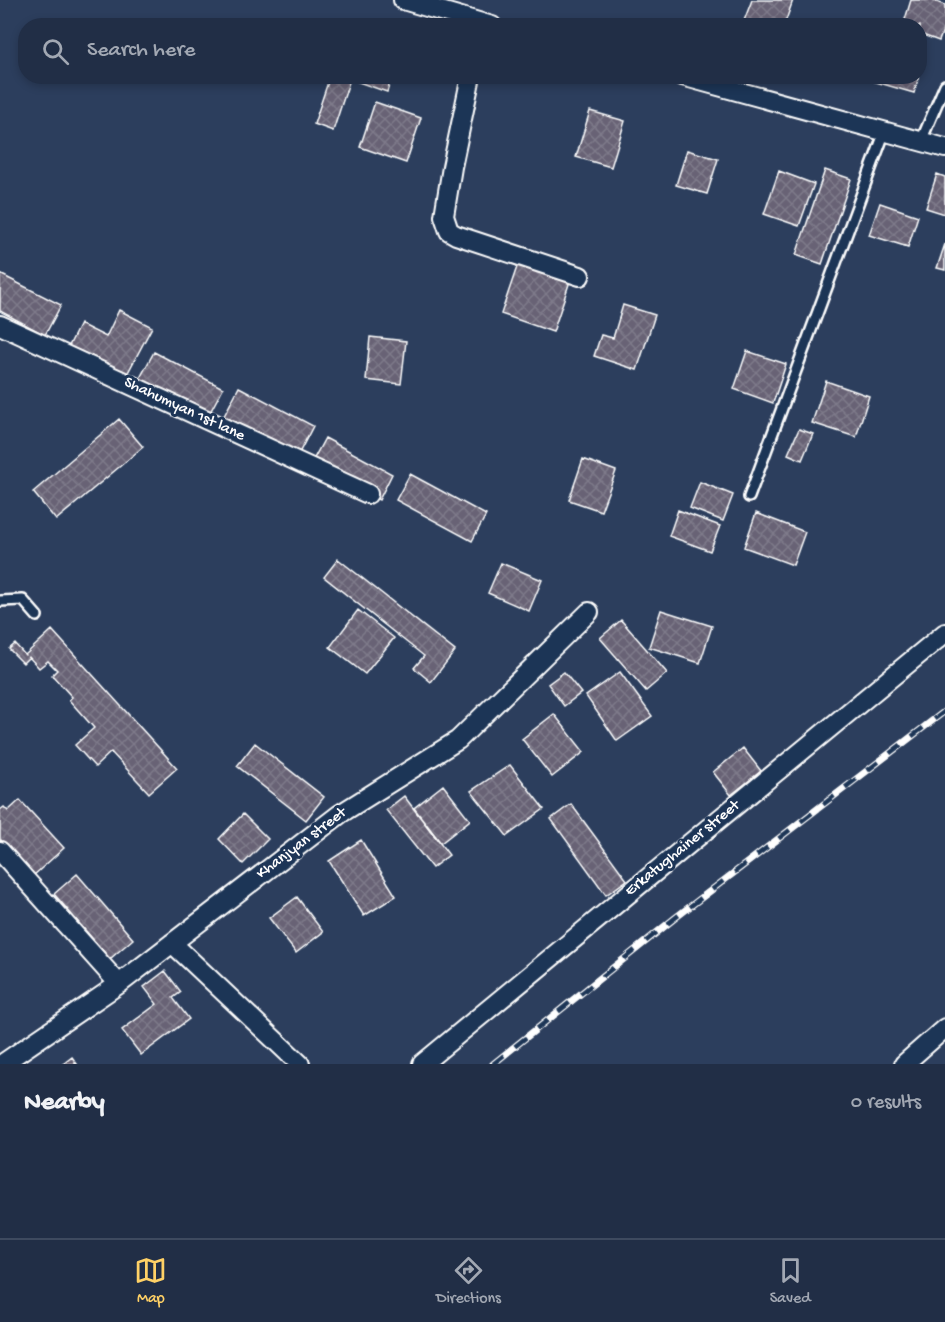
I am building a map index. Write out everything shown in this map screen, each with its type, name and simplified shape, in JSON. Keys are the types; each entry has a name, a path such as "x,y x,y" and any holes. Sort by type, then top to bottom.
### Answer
{"street":[{"path":"403,0 462,18"},
{"path":"469,84 444,216 448,231 580,276"},
{"path":"711,84 945,148"},
{"name":"Shahumyan 1st lane","path":"0,325 368,494"},
{"name":"Khanjyan street","path":"3,1064 119,984 340,814 458,740 590,612"},
{"name":"Erkatughainer street","path":"422,1064 945,633"},
{"path":"0,851 119,984"},
{"path":"172,943 300,1064"},
{"path":"904,1064 945,1028"}],"lane":[{"path":"921,141 945,86"},
{"path":"749,497 885,131"},
{"path":"0,601 22,600 38,616"}],"building":[{"path":"752,0 793,0 787,18 745,18"},
{"path":"911,0 931,0 945,5 945,25 939,41 927,37 927,18 905,18"},
{"path":"327,84 348,84 333,131 314,124"},
{"path":"364,84 390,84 387,92"},
{"path":"883,84 917,84 914,93"},
{"path":"375,102 421,118 406,163 360,147"},
{"path":"590,111 625,121 611,167 576,157"},
{"path":"687,150 718,159 707,194 676,185"},
{"path":"825,170 851,179 822,264 796,255"},
{"path":"779,171 814,184 799,226 764,214"},
{"path":"937,174 945,177 945,214 926,208"},
{"path":"880,203 918,216 908,247 869,235"},
{"path":"945,244 945,270 937,268"},
{"path":"518,264 570,281 553,332 501,314"},
{"path":"0,274 61,305 45,335 0,311"},
{"path":"623,305 655,315 637,370 594,356 601,335 613,338"},
{"path":"119,310 152,327 125,378 68,348 80,324 106,337"},
{"path":"370,337 406,341 401,384 366,380"},
{"path":"747,351 786,364 773,403 734,389"},
{"path":"154,352 223,388 208,416 139,380"},
{"path":"826,381 869,396 856,437 812,423"},
{"path":"239,387 313,426 297,457 223,418"},
{"path":"119,419 143,447 56,520 33,492"},
{"path":"799,429 813,434 802,460 788,454"},
{"path":"325,438 392,474 379,500 311,464"},
{"path":"583,459 616,471 601,511 569,500"},
{"path":"410,474 486,515 472,541 396,500"},
{"path":"700,482 733,495 723,521 690,508"},
{"path":"678,510 720,526 710,551 669,536"},
{"path":"756,513 805,532 793,565 744,547"},
{"path":"338,559 455,651 431,682 414,668 424,656 324,577"},
{"path":"501,563 542,580 529,611 488,593"},
{"path":"358,610 394,638 365,674 330,647"},
{"path":"661,610 712,626 700,663 649,647"},
{"path":"621,620 667,673 646,691 600,638"},
{"path":"52,630 177,768 149,793 111,752 95,767 75,745 94,728 69,700 72,697 52,675 57,670 48,661 39,668 29,657 23,663 9,649 15,644 25,655"},
{"path":"564,672 581,693 564,706 548,684"},
{"path":"620,672 652,716 617,741 586,696"},
{"path":"554,714 584,752 552,777 522,739"},
{"path":"255,743 324,797 306,820 237,766"},
{"path":"743,748 761,771 731,795 713,772"},
{"path":"510,765 544,809 507,836 471,791"},
{"path":"443,785 470,820 441,843 414,808"},
{"path":"404,796 449,855 432,868 386,810"},
{"path":"20,800 64,848 33,876 0,839 0,810 4,807 8,811"},
{"path":"571,804 627,880 606,895 551,819"},
{"path":"243,814 268,839 243,864 219,839"},
{"path":"361,840 396,896 364,916 329,861"},
{"path":"77,874 133,939 110,959 54,894"},
{"path":"297,897 323,932 296,953 269,918"},
{"path":"165,971 181,992 173,998 189,1019 141,1055 122,1030 157,1004 144,987"},
{"path":"72,1057 77,1064 63,1064"}],"railway":[{"path":"493,1064 675,918 945,711"}]}
